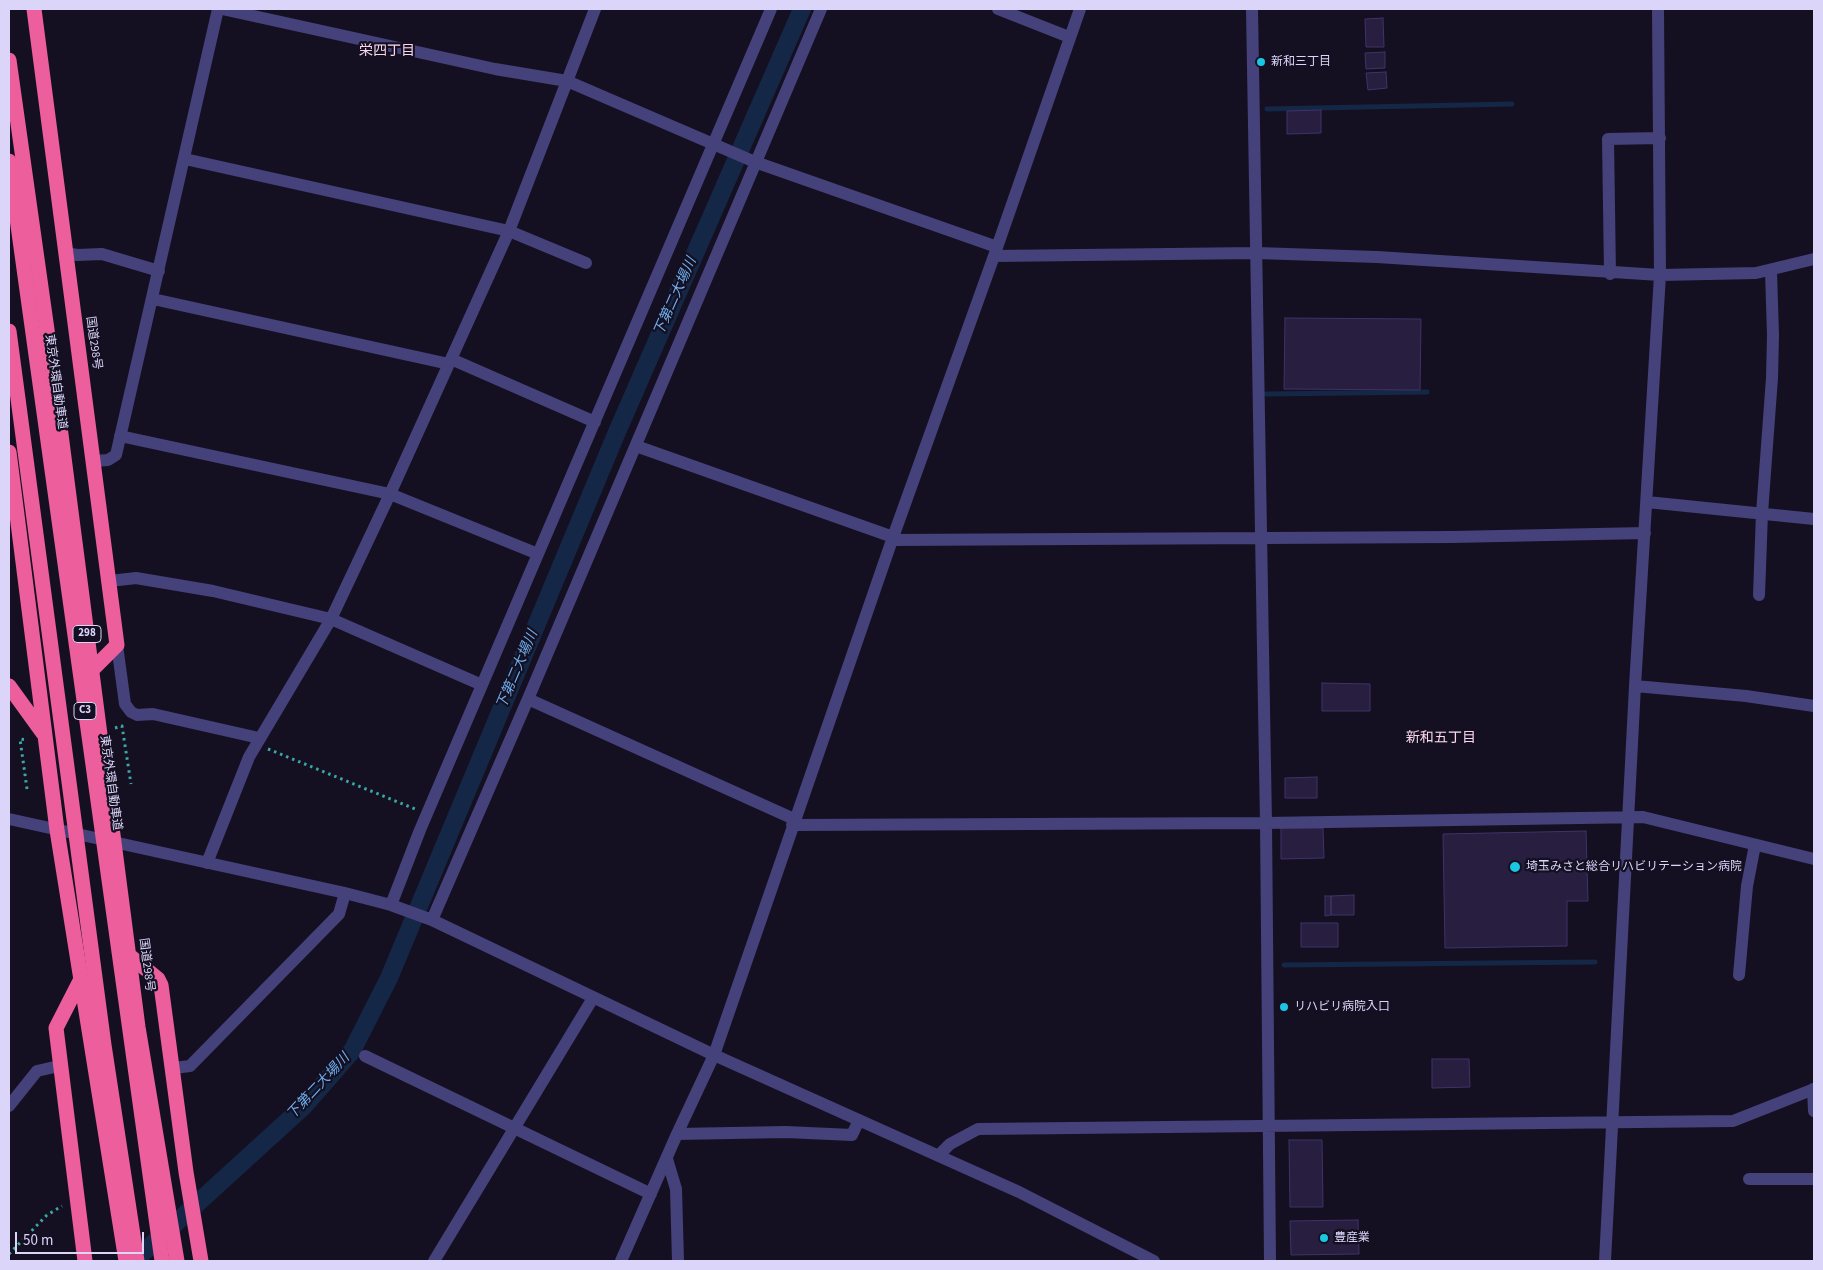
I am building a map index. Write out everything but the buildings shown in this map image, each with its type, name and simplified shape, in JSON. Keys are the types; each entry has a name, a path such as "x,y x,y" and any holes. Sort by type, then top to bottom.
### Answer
{"highway":[{"name":"国道298号","path":"34,9 110,580 116,646"},
{"name":"国道298号","path":"9,60 52,366 138,1027 177,1261"},
{"name":"東京外環自動車道","path":"9,161 162,1261"},
{"name":"C3","path":"9,331 104,1045 137,1261"},
{"path":"9,452 57,830 126,1261"},
{"name":"298","path":"91,671 116,646"},
{"path":"9,686 46,736"},
{"path":"130,956 158,979 161,986 174,1068 186,1172 201,1261"},
{"path":"80,981 56,1028 59,1066 84,1261"}],"street":[{"path":"94,461 108,460 116,455 220,9 495,69 567,81 755,162 996,252 1257,253 1377,257 1610,274 1660,275 1756,273 1771,271 1814,258"},
{"path":"207,863 216,837 258,741 331,619 510,231 595,9"},
{"path":"432,920 528,699 821,9"},
{"path":"998,9 1070,38"},
{"path":"621,1261 667,1159 676,1134 714,1055 892,538 996,252 1080,9"},
{"path":"1252,9 1266,823 1270,1261"},
{"path":"1605,1261 1630,818 1635,686 1660,275 1658,9"},
{"path":"391,905 482,685 714,143 766,10"},
{"path":"1610,274 1608,139 1660,138"},
{"path":"184,159 510,231 586,263"},
{"path":"66,252 77,255 102,254 159,271"},
{"path":"1759,594 1762,513 1772,378 1771,271"},
{"path":"153,299 450,362 596,422"},
{"path":"120,436 390,494 538,554"},
{"path":"636,446 892,538 1452,537 1645,533"},
{"path":"1647,502 1814,519"},
{"path":"110,580 136,578 212,590 331,619 482,685"},
{"path":"116,646 125,704 131,712 137,715 153,714 258,741"},
{"path":"1635,686 1746,696 1814,706"},
{"path":"528,699 793,822 1266,823 1643,817 1814,859"},
{"path":"9,819 345,893 391,905 432,920 714,1055 1019,1192 1154,1261"},
{"path":"1739,975 1747,886 1755,845"},
{"path":"174,1068 190,1066 339,914 345,893"},
{"path":"434,1261 593,998"},
{"path":"365,1056 651,1194"},
{"path":"9,1106 37,1071 59,1066"},
{"path":"939,1155 950,1144 978,1129 1733,1121 1814,1089 1814,1111"},
{"path":"676,1134 786,1132 852,1135 859,1120"},
{"path":"667,1159 676,1188 678,1261"},
{"path":"1749,1179 1814,1179"}],"path":[{"path":"116,736 114,727 122,726 131,784"},
{"path":"27,789 20,739 27,739 29,748"},
{"path":"258,741 427,815"},
{"path":"9,1254 47,1215 75,1198"}],"waterway":[{"name":"下第二大場川","path":"134,1261 304,1106 352,1051 389,978 617,432 802,9"},
{"path":"1267,109 1512,104"},
{"path":"1266,394 1427,392"},
{"path":"1284,965 1595,962"}],"place":[{"name":"新和三丁目","path":"1261,62"},
{"name":"埼玉みさと総合リハビリテーション病院","path":"1515,867"},
{"name":"リハビリ病院入口","path":"1284,1007"},
{"name":"豊産業","path":"1324,1238"}],"district":[{"name":"栄四丁目","path":"387,52"},
{"name":"新和五丁目","path":"1441,739"}]}
